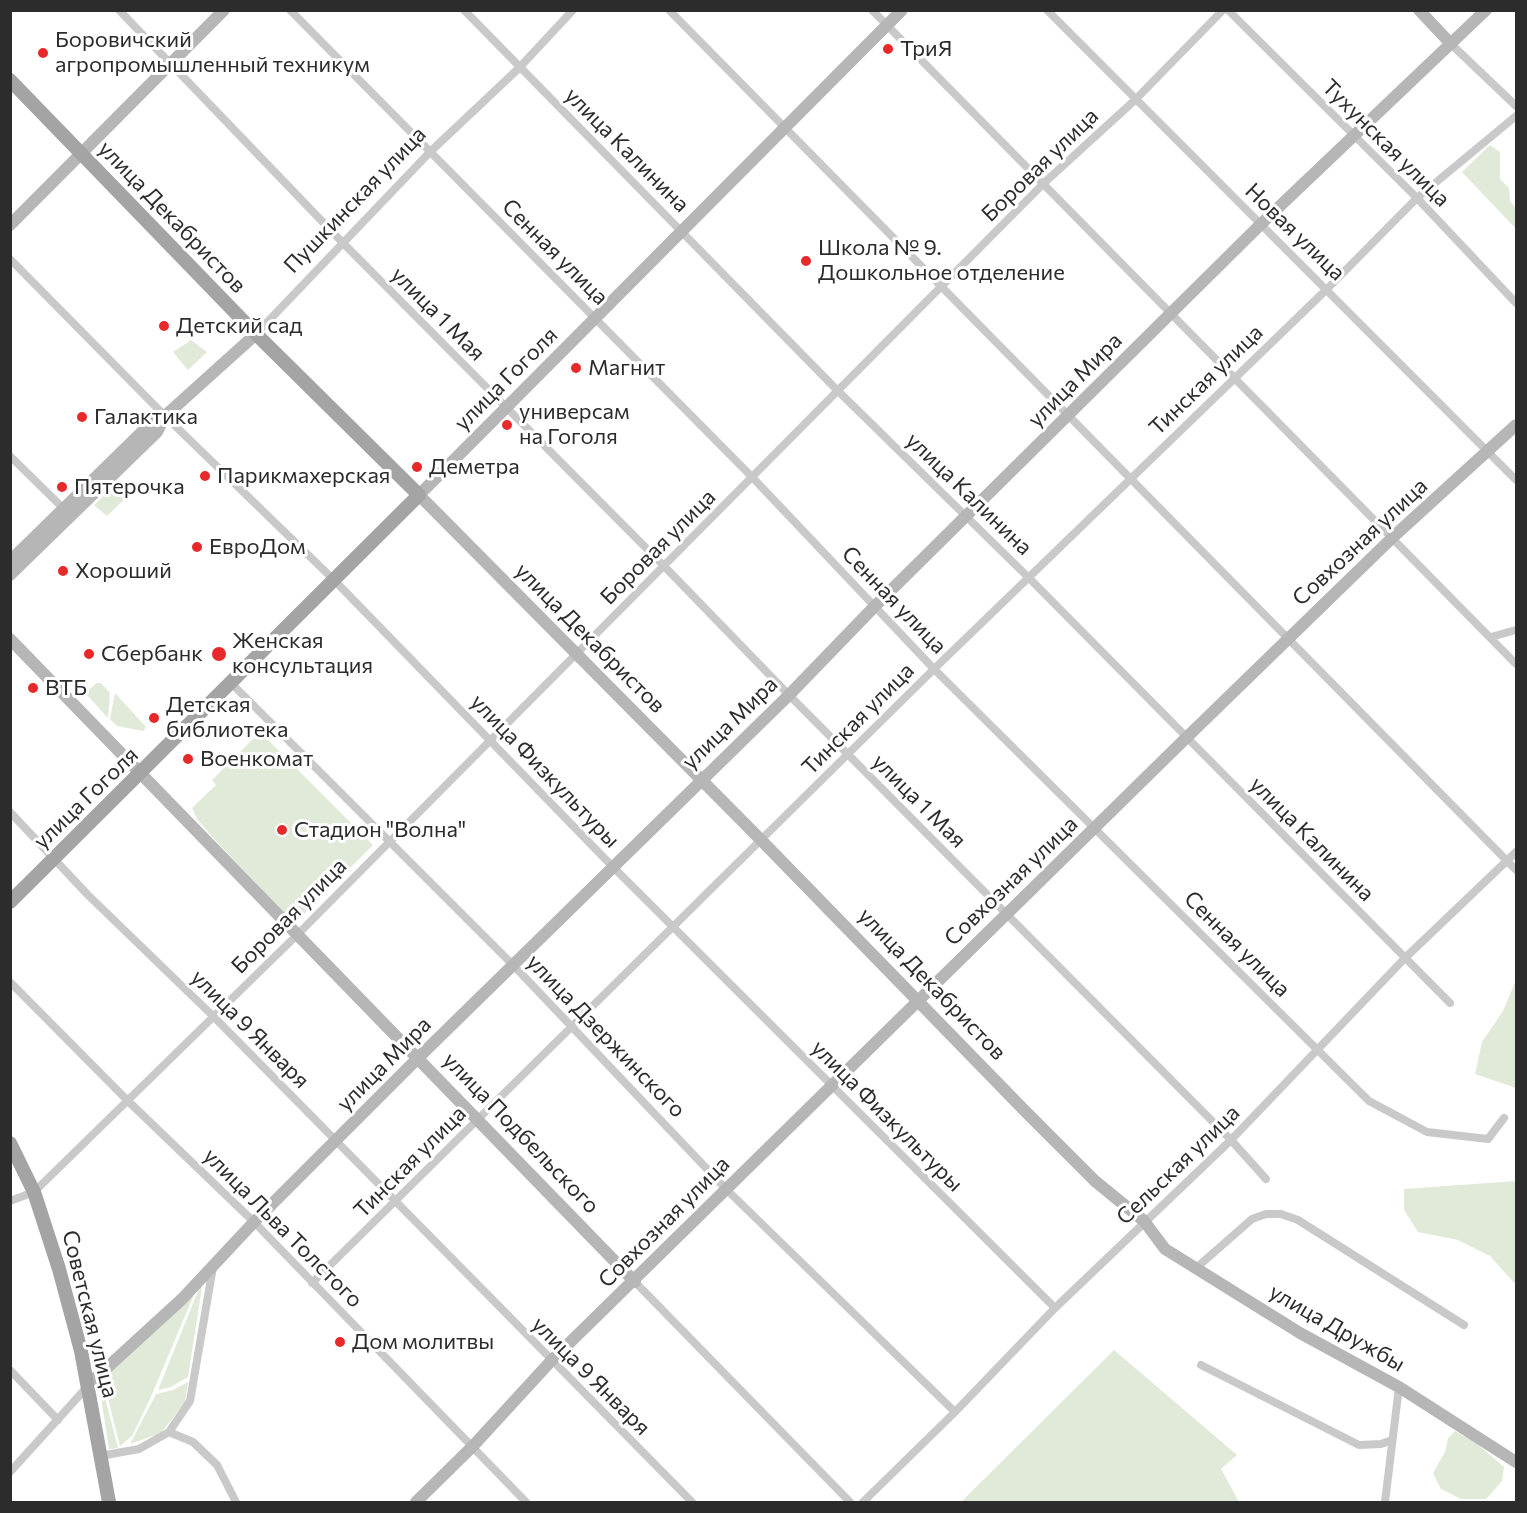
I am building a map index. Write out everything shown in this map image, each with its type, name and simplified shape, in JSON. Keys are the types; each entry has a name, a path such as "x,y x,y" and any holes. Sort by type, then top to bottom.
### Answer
{"main road":[{"path":"10,225 84,154 224,10"},
{"name":"улица Гоголя","path":"10,902 597,319 902,10"},
{"path":"1419,10 1451,44"},
{"name":"улица Мира","path":"88,1385 182,1299 254,1222 419,1057 789,695 875,606 1070,416 1261,224 1354,134 1390,104 1486,10"},
{"name":"улица Декабристов","path":"10,80 256,334 577,654 1095,1180 1144,1221"},
{"name":"Пушкинская улица","path":"10,561 68,513 157,432 165,416 256,334"},
{"name":"Совхозная улица","path":"416,1503 473,1446 551,1361 635,1282 918,1000 1393,537 1516,425"},
{"name":"Пушкинская улица","path":"10,575 68,513"},
{"name":"улица Подбельского","path":"10,639 297,935 419,1057 635,1282"},
{"name":"Советская улица","path":"10,1143 34,1192 59,1269 88,1385 109,1503"},
{"name":"улица Дружбы","path":"1144,1221 1165,1249 1195,1269 1300,1333 1399,1387 1516,1462"}],"street":[{"name":"улица 1 Мая","path":"119,10 342,242 1231,1140 1266,1179"},
{"name":"Сенная улица","path":"290,10 753,478 934,669 1369,1101 1426,1132 1488,1139 1504,1118"},
{"name":"улица Калинина","path":"464,10 837,390 1029,578 1450,1003"},
{"name":"Пушкинская улица","path":"256,334 342,242 519,68 573,10"},
{"path":"669,10 1516,870"},
{"path":"872,10 1516,664"},
{"name":"Новая улица","path":"1047,10 1490,451 1516,480"},
{"name":"Боровая улица","path":"10,1201 34,1192 128,1101 297,935 1044,183 1135,100 1223,10"},
{"name":"Тухунская улица","path":"1228,10 1417,198 1516,303"},
{"path":"1451,44 1516,106"},
{"name":"Тинская улица","path":"312,1283 934,669 1327,289 1417,198 1516,116"},
{"name":"улица Физкультуры","path":"10,259 165,416 334,580 672,927 1055,1308"},
{"path":"10,456 68,513"},
{"path":"1491,637 1516,630"},
{"name":"улица Дзержинского","path":"231,683 514,966 727,1190 955,1412"},
{"name":"улица 9 Января","path":"10,812 88,895 213,1016 692,1503"},
{"name":"Сельская улица","path":"863,1503 1055,1308 1231,1140 1405,958 1516,852"},
{"name":"улица Льва Толстого","path":"10,982 128,1101 254,1222 526,1503"},
{"path":"1195,1269 1252,1219 1266,1214 1281,1214 1298,1220 1464,1325"},
{"path":"99,1456 139,1449 169,1432 190,1401 213,1266"},
{"name":"улица Подбельского","path":"635,1282 850,1503"},
{"path":"1201,1365 1359,1445 1381,1444 1392,1440"},
{"path":"10,1370 58,1420"},
{"name":"улица Мира","path":"10,1472 88,1385"},
{"path":"1385,1503 1399,1387"},
{"path":"169,1432 193,1442 217,1465 236,1503"}],"green space":[{"path":"1490,145 1500,152 1500,179 1509,188 1510,201 1516,208 1516,229 1462,172"},
{"path":"191,340 207,352 188,370 173,352"},
{"path":"109,491 133,491 107,516 94,505"},
{"path":"97,683 101,683 110,693 108,718 85,693"},
{"path":"115,693 146,727 143,731 117,726 110,719"},
{"name":"Стадион \"Волна\"","path":"260,732 373,845 294,924 216,841 197,819 192,808 216,785 212,780"},
{"path":"1516,980 1516,1088 1475,1074 1482,1042 1503,1011"},
{"path":"1516,1181 1516,1285 1490,1256 1458,1240 1418,1232 1404,1210 1404,1189"},
{"path":"202,1287 188,1377 171,1387 158,1390 198,1291"},
{"path":"196,1290 132,1436 120,1446 103,1379"},
{"path":"1114,1350 1237,1455 1221,1469 1239,1502 961,1502"},
{"path":"101,1382 118,1448 109,1449 100,1391"},
{"path":"188,1382 185,1402 161,1433 130,1444 156,1394 173,1390"},
{"path":"1455,1431 1476,1443 1504,1467 1502,1481 1486,1499 1461,1499 1441,1489 1433,1473 1445,1452 1448,1438"}],"place":[{"name":"ТриЯ","path":"888,49"},
{"name":"Боровичский агропромышленный техникум","path":"43,53"},
{"name":"Школа № 9. Дошкольное отделение","path":"806,261"},
{"name":"Детский сад","path":"164,326"},
{"name":"Магнит","path":"576,368"},
{"name":"Галактика","path":"82,417"},
{"name":"универсам на Гоголя","path":"507,425"},
{"name":"Деметра","path":"417,467"},
{"name":"Парикмахерская","path":"205,476"},
{"name":"Пятерочка","path":"62,487"},
{"name":"ЕвроДом","path":"197,547"},
{"name":"Хороший","path":"63,571"},
{"name":"Сбербанк","path":"89,654"},
{"name":"Женская консультация","path":"219,654"},
{"name":"ВТБ","path":"33,688"},
{"name":"Детская библиотека","path":"154,718"},
{"name":"Военкомат","path":"188,759"},
{"name":"Стадион \"Волна\"","path":"282,830"},
{"name":"Дом молитвы","path":"340,1342"}]}
